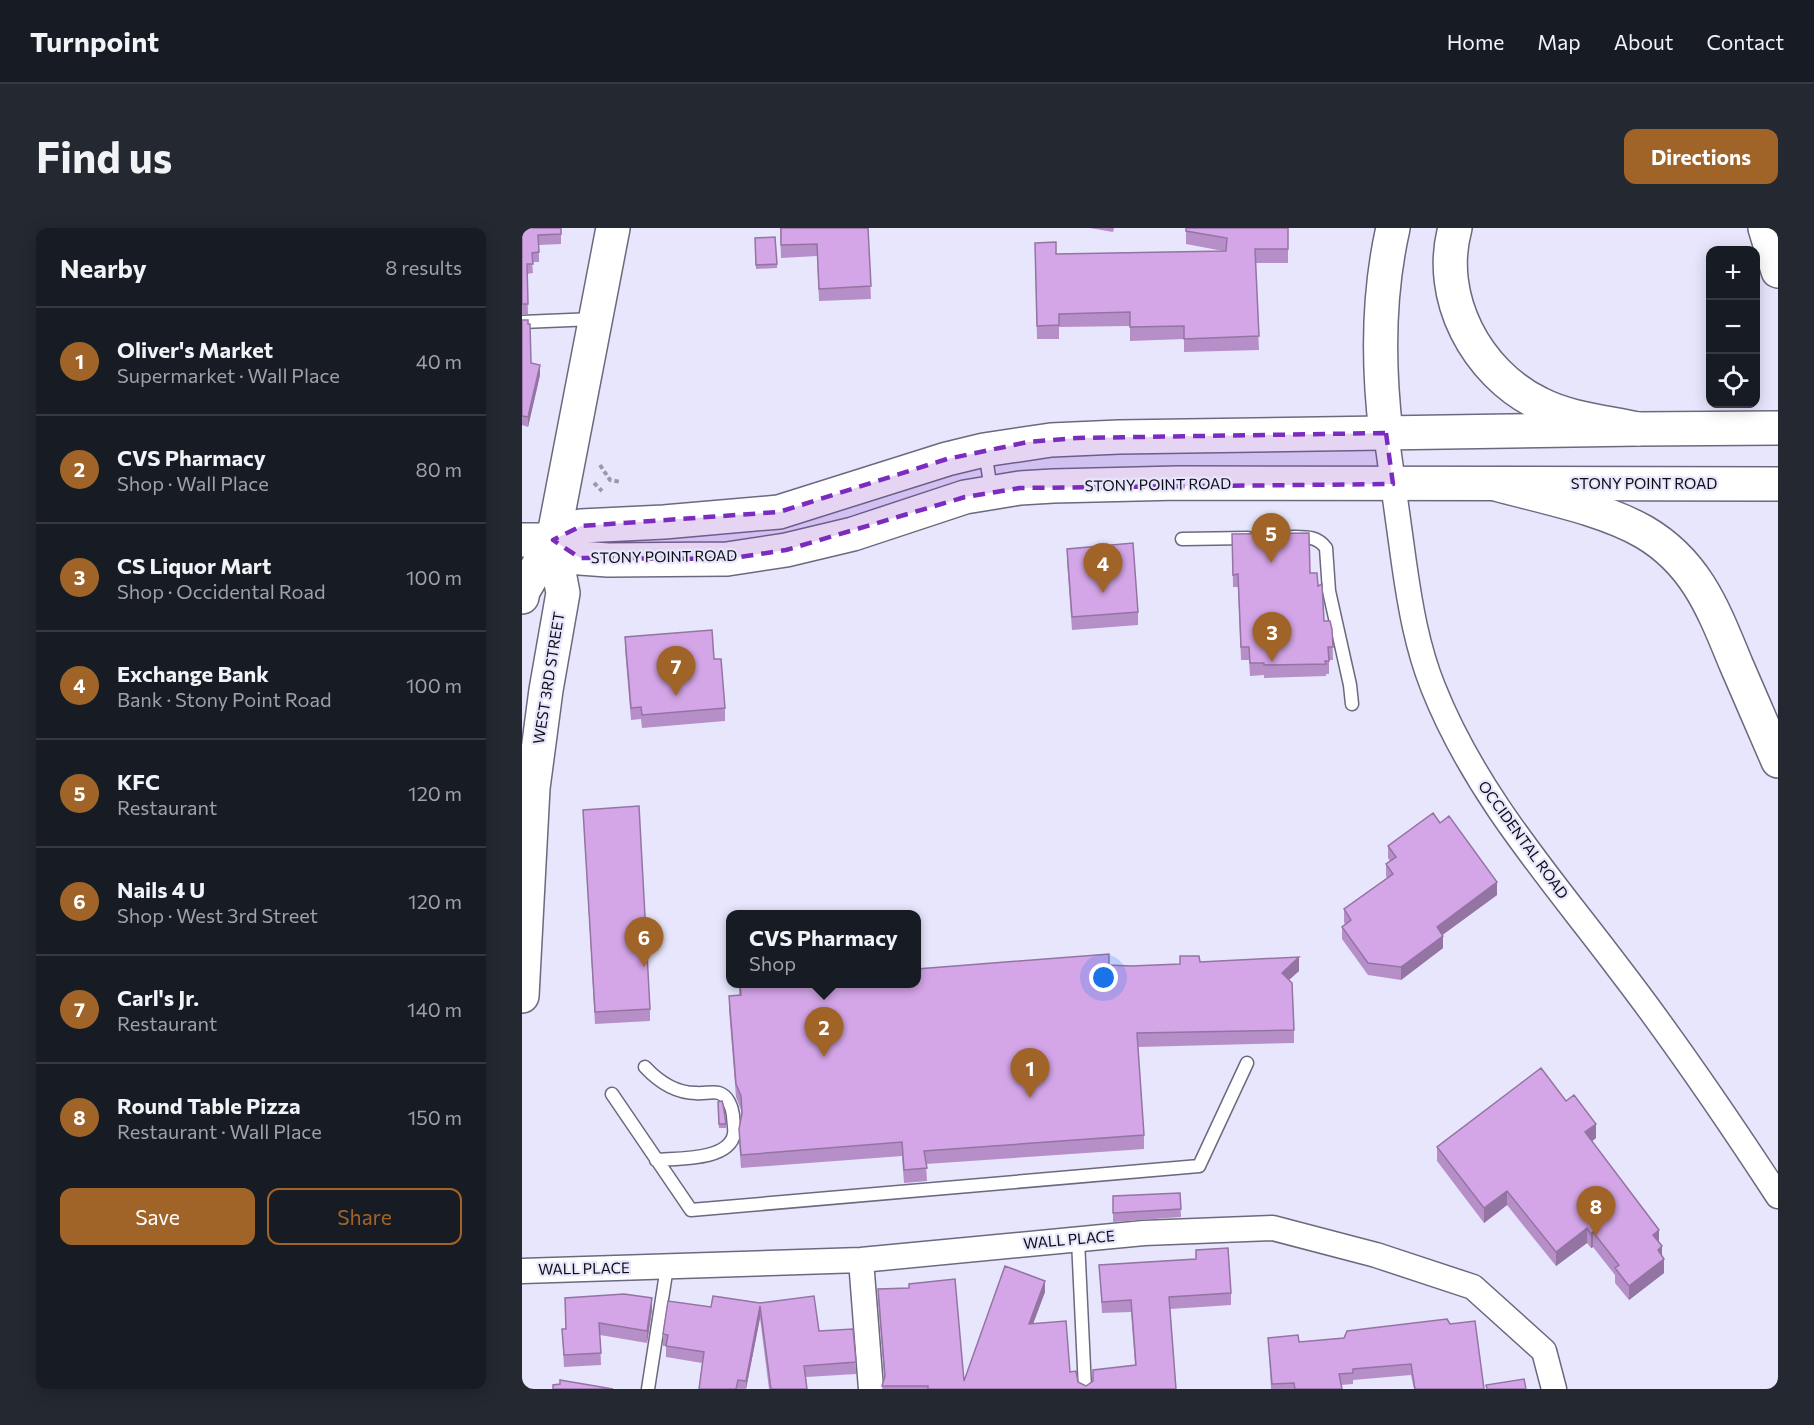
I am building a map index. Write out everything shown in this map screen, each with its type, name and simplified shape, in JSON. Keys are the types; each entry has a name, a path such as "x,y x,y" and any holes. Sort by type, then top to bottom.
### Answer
{"main road":[{"name":"WEST 3RD STREET","path":"522,597 596,319 613,228"},
{"path":"1386,433 1382,391 1382,311 1386,264 1393,228"},
{"path":"1455,228 1451,241 1450,269 1453,295 1461,322 1487,363 1521,393 1540,405 1563,413 1638,429"},
{"path":"1765,228 1778,271"},
{"path":"538,540 581,526 664,522 779,512 947,459 1028,442 1077,438 1772,428"},
{"path":"1496,484 1622,522 1658,541 1682,562 1699,585 1716,616 1778,761"},
{"name":"STONY POINT ROAD","path":"538,540 580,558 608,560 727,559 786,550 853,534 964,497 1020,488 1053,486 1778,484"},
{"name":"WEST 3RD STREET","path":"522,996 533,788 546,690 563,593 538,540"}],"street":[{"name":"OCCIDENTAL ROAD","path":"1386,433 1417,637 1433,687 1467,759 1502,814 1652,1013 1778,1196"},
{"name":"WALL PLACE","path":"522,1270 861,1260 1144,1233 1273,1228 1376,1255 1473,1287 1544,1351 1554,1389"},
{"path":"861,1260 871,1389"}],"lane":[{"path":"522,322 596,319"},
{"path":"984,450 992,492"},
{"path":"1283,537 1313,537 1322,542 1326,548 1329,591 1350,685 1352,704"},
{"path":"1182,539 1264,538"},
{"path":"612,1095 691,1210 1199,1166 1247,1063"},
{"path":"645,1067 658,1081 675,1089 694,1094 719,1093 726,1098 732,1109 734,1134 729,1144 708,1156 656,1160"},
{"path":"1078,1240 1085,1389"},
{"path":"648,1389 667,1267"}],"path":[{"path":"600,465 610,480 621,482"},
{"path":"594,483 602,491"}],"highlighted area":[{"path":"1386,433 1393,484 1020,488 965,497 786,550 727,559 580,558 553,540 581,526 779,512 947,459 1028,442 1077,438"}],"building":[{"path":"522,228 561,228 561,234 538,235 539,252 532,253 533,264 527,264 528,304 522,304"},
{"path":"781,228 868,228 871,286 819,289 817,244 781,245"},
{"path":"1186,228 1288,228 1288,249 1255,249 1259,336 1184,339 1184,326 1130,327 1130,312 1059,314 1059,325 1037,326 1035,243 1056,242 1056,254 1226,251 1227,238 1186,231"},
{"path":"775,237 777,264 756,265 755,238"},
{"path":"522,320 528,320 530,324 531,363 540,365 528,417 522,416"},
{"path":"1309,533 1310,573 1317,573 1318,586 1322,584 1324,621 1330,621 1332,629 1333,647 1328,647 1329,661 1325,661 1326,664 1264,665 1264,663 1250,663 1249,647 1241,647 1238,574 1233,575 1232,534"},
{"path":"1133,543 1138,612 1072,617 1067,549"},
{"path":"712,630 714,659 721,659 725,708 642,715 641,707 631,708 625,637"},
{"path":"639,806 650,1009 595,1012 583,810"},
{"path":"1433,813 1440,823 1449,816 1497,882 1437,927 1443,936 1401,967 1368,963 1342,927 1351,920 1344,909 1393,874 1386,864 1396,857 1388,846"},
{"path":"1109,954 1109,965 1131,966 1180,964 1180,956 1199,956 1200,962 1299,957 1282,973 1292,983 1294,1030 1137,1033 1144,1135 924,1151 927,1168 904,1170 902,1142 741,1155 739,1129 742,1113 741,1096 736,1084 729,996 741,995 740,988 921,988 921,969"},
{"path":"1541,1068 1566,1101 1574,1095 1596,1124 1585,1132 1659,1230 1653,1235 1662,1246 1658,1250 1664,1259 1629,1286 1615,1268 1619,1265 1593,1232 1591,1234 1587,1228 1556,1252 1507,1191 1484,1208 1437,1147"},
{"path":"722,1101 726,1124 719,1124 718,1102"},
{"path":"1180,1193 1181,1209 1113,1213 1113,1196"},
{"path":"1228,1248 1231,1293 1169,1297 1176,1389 928,1389 928,1386 882,1386 885,1376 878,1289 909,1288 909,1284 955,1279 964,1381 1005,1266 1045,1281 1029,1324 1066,1321 1070,1372 1076,1371 1078,1382 1086,1386 1093,1381 1093,1370 1136,1365 1131,1300 1102,1302 1099,1265 1196,1259 1196,1250"},
{"path":"624,1294 652,1298 647,1331 599,1323 601,1353 564,1355 562,1329 566,1329 565,1298"},
{"path":"713,1296 760,1303 814,1296 819,1331 853,1329 856,1362 804,1366 807,1389 771,1389 760,1306 746,1381 738,1380 736,1389 699,1389 704,1352 666,1346 668,1335 663,1334 668,1301 711,1307"},
{"path":"1447,1319 1450,1324 1475,1321 1484,1389 1415,1389 1411,1364 1353,1369 1353,1373 1339,1374 1342,1389 1295,1389 1294,1383 1272,1384 1268,1338 1298,1335 1299,1342 1344,1338 1347,1331"},
{"path":"1524,1379 1526,1389 1487,1389 1486,1385"},
{"path":"560,1380 613,1389 553,1389 553,1385 560,1384"}],"place":[{"name":"KFC","path":"1271,563"},
{"name":"Exchange Bank","path":"1103,593"},
{"name":"CS Liquor Mart","path":"1272,662"},
{"name":"Carl's Jr.","path":"676,696"},
{"name":"Nails 4 U","path":"644,967"},
{"name":"CVS Pharmacy","path":"824,1057"},
{"name":"Oliver's Market","path":"1030,1098"},
{"name":"Round Table Pizza","path":"1596,1236"}]}
